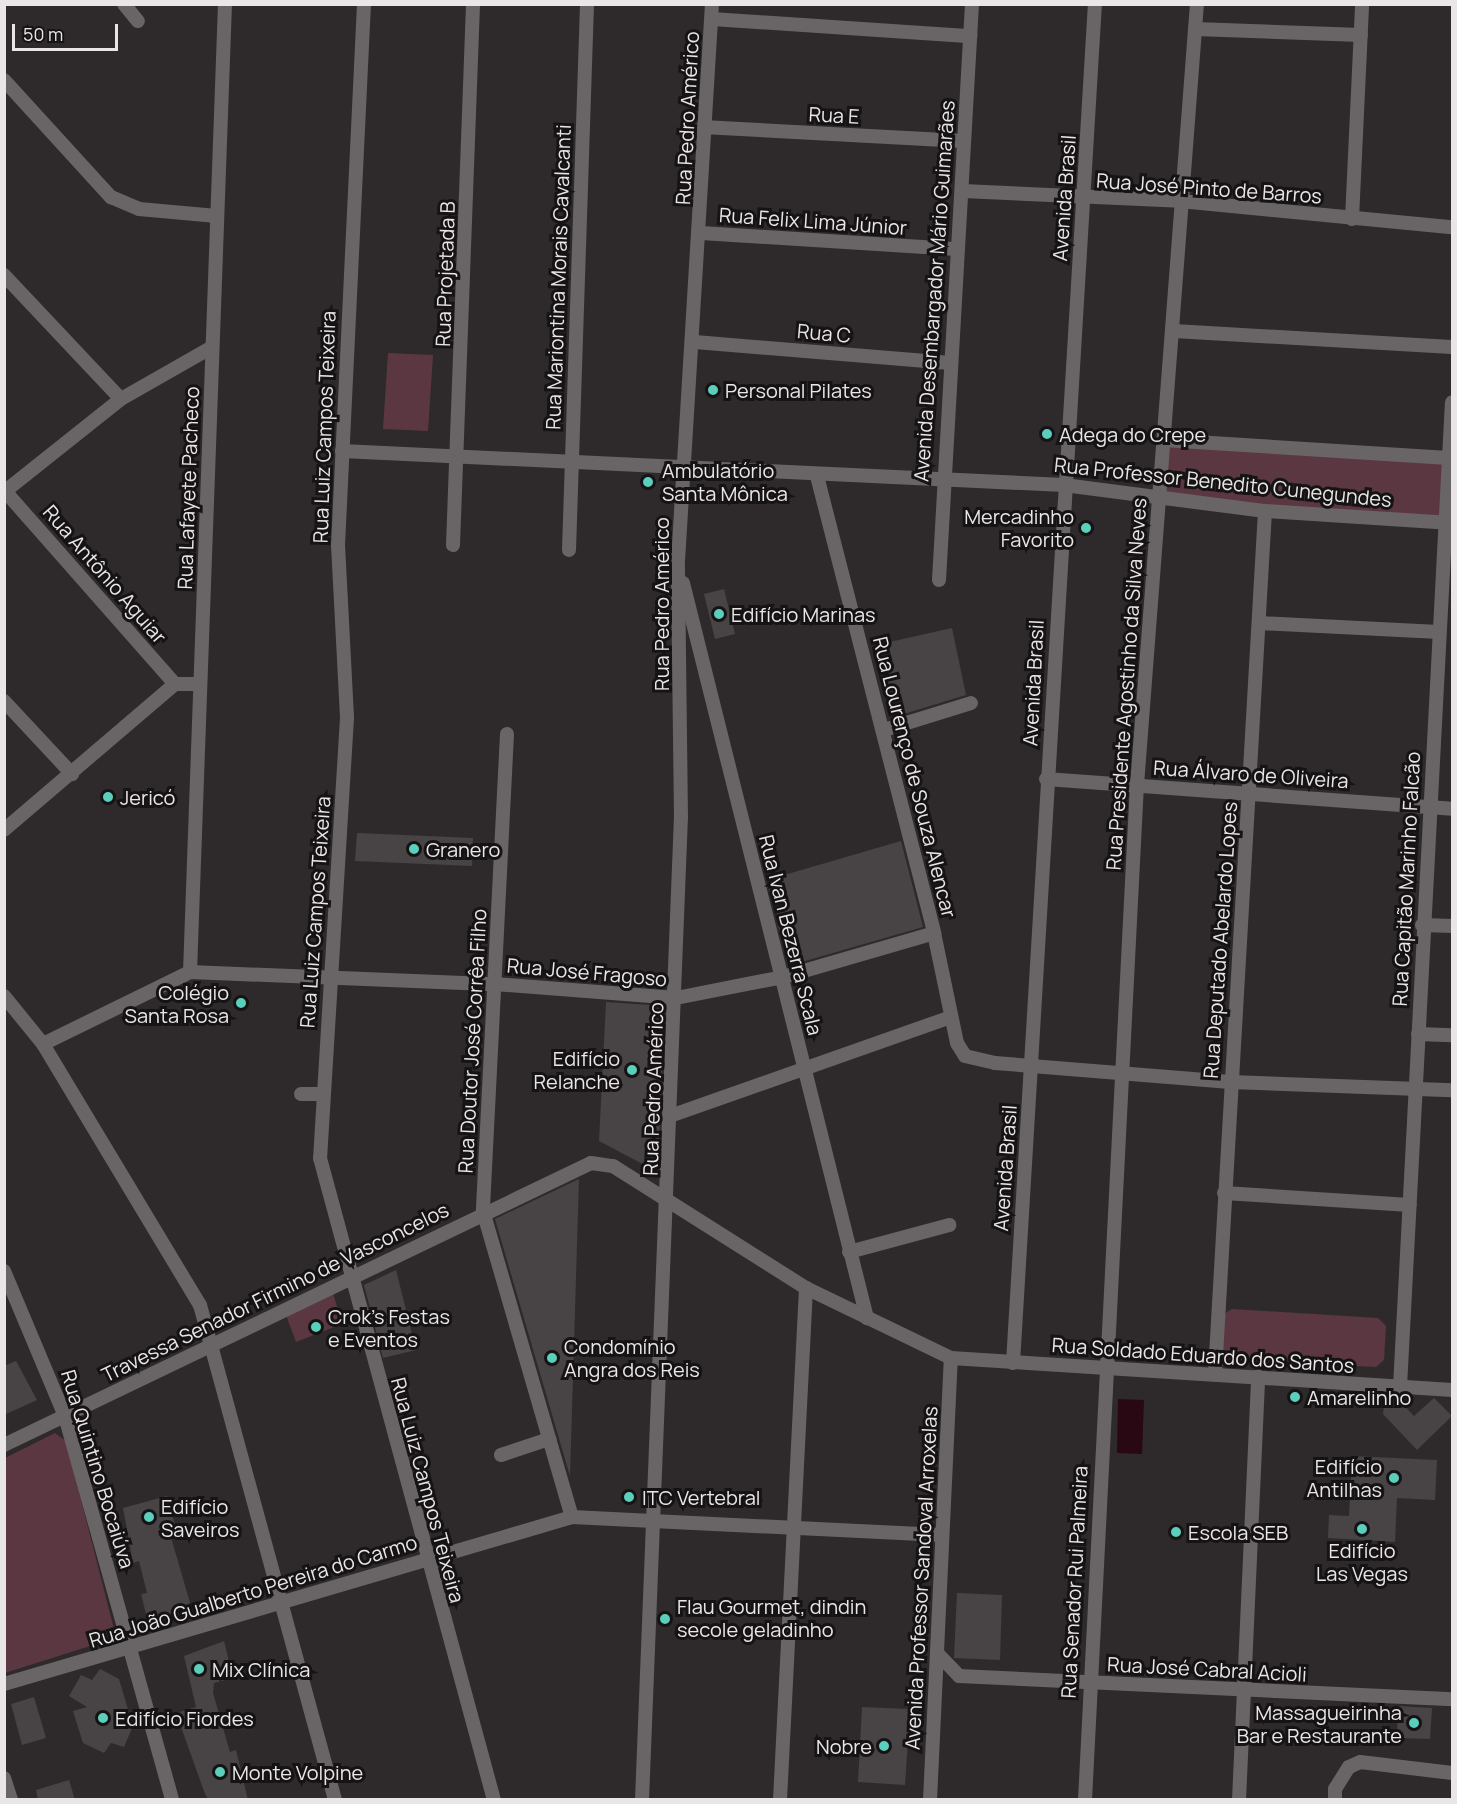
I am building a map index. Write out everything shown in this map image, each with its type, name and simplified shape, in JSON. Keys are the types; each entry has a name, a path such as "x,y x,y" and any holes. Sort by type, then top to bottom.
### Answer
{"street":[{"path":"124,4 138,21"},
{"name":"Rua Lafayete Pacheco","path":"190,972 225,4"},
{"name":"Rua Luiz Campos Teixeira","path":"364,4 338,545 347,718 322,1094 321,1170 352,1275 426,1559 494,1800"},
{"name":"Rua Projetada B","path":"453,545 473,4"},
{"name":"Rua Mariontina Morais Cavalcanti","path":"569,550 587,4"},
{"name":"Avenida Desembargador Mário Guimarães","path":"939,580 942,483 963,191 963,141 972,4"},
{"name":"Avenida Brasil","path":"1012,1363 1095,4"},
{"name":"Rua Presidente Agostinho da Silva Neves","path":"1104,1366 1137,785 1158,498 1174,331 1180,201 1197,4"},
{"path":"1352,219 1362,4"},
{"path":"712,12 970,36"},
{"name":"Rua Pedro Américo","path":"642,1800 676,998 681,818 678,561 683,466 695,342 701,233 703,127 712,12"},
{"path":"1195,29 1361,35"},
{"path":"4,80 111,197 139,209 217,216"},
{"name":"Rua E","path":"703,127 963,141"},
{"name":"Rua José Pinto de Barros","path":"963,191 1084,199 1180,201 1452,228"},
{"name":"Rua Felix Lima Júnior","path":"701,233 958,249"},
{"path":"4,275 121,399"},
{"path":"1174,331 1452,347"},
{"name":"Rua C","path":"695,342 950,363"},
{"path":"5,491 121,399 213,347"},
{"name":"Rua Capitão Marinho Falcão","path":"1400,1387 1418,1088 1422,925 1439,632 1450,522 1452,402"},
{"path":"1164,440 1451,458"},
{"name":"Rua Professor Benedito Cunegundes","path":"342,451 572,460 942,483 1064,485 1136,490 1158,498 1265,511 1450,522"},
{"name":"Rua Lourenço de Souza Alencar","path":"817,476 884,730 934,933 951,1017 965,1056 994,1063 1031,1067"},
{"name":"Rua Antônio Aguiar","path":"5,491 175,684"},
{"name":"Rua Deputado Abelardo Lopes","path":"1215,1372 1230,1082 1265,511"},
{"name":"Rua Ivan Bezerra Scala","path":"678,561 867,1318"},
{"path":"1259,623 1439,632"},
{"path":"4,830 175,684 200,684"},
{"path":"4,701 72,774"},
{"path":"884,730 971,703"},
{"name":"Rua Doutor José Corrêa Filho","path":"507,734 483,1212 572,1517"},
{"name":"Rua Álvaro de Oliveira","path":"1046,779 1452,809"},
{"path":"1422,925 1452,926"},
{"name":"Rua José Fragoso","path":"43,1044 190,972 494,984 676,998 783,977 934,933"},
{"path":"4,996 43,1044 190,1283 213,1346 334,1800"},
{"path":"670,1116 805,1072 951,1017"},
{"path":"1418,1034 1452,1035"},
{"path":"1031,1067 1122,1072 1230,1082 1452,1090"},
{"path":"301,1094 322,1094"},
{"name":"Travessa Senador Firmino de Vasconcelos","path":"4,1445 213,1346 352,1275 563,1173 601,1162 806,1288 951,1358"},
{"path":"1224,1193 1410,1205"},
{"path":"849,1252 949,1225"},
{"name":"Rua Quintino Bocaiúva","path":"4,1271 65,1416 172,1800"},
{"path":"780,1800 806,1288"},
{"path":"1401,1357 1424,1388"},
{"name":"Rua Soldado Eduardo dos Santos","path":"951,1358 1215,1372 1452,1390"},
{"name":"Avenida Professor Sandoval Arroxelas","path":"930,1800 951,1358"},
{"name":"Rua Senador Rui Palmeira","path":"1085,1800 1088,1683 1104,1366"},
{"path":"1239,1800 1258,1376"},
{"path":"1400,1387 1452,1395"},
{"path":"501,1455 549,1439"},
{"name":"Rua João Gualberto Pereira do Carmo","path":"4,1684 131,1649 572,1517 654,1519 942,1535"},
{"path":"935,1700 943,1685 959,1676 937,1653"},
{"name":"Rua José Cabral Acioli","path":"959,1676 1452,1699"},
{"path":"1335,1800 1335,1789 1349,1767 1360,1762 1452,1773"},
{"path":"4,1778 11,1800"}],"shaded area":[{"path":"388,353 433,355 428,431 383,429"},
{"path":"1164,440 1450,457 1448,522 1158,498"},
{"path":"333,1293 342,1324 296,1342 286,1315"},
{"path":"1232,1309 1378,1318 1386,1326 1384,1360 1376,1367 1225,1359 1220,1349 1222,1315"},
{"path":"1118,1399 1144,1400 1142,1454 1117,1453"},
{"path":"55,1433 66,1441 115,1633 112,1639 5,1673 5,1458"}],"building":[{"name":"Edifício Marinas","path":"724,589 735,634 715,639 704,594"},
{"path":"952,628 966,695 894,717 876,645"},
{"name":"Granero","path":"357,833 473,838 472,866 355,861"},
{"path":"901,841 923,927 788,966 767,880"},
{"name":"Edifício Relanche","path":"606,1002 665,1006 658,1166 654,1170 599,1141"},
{"name":"Condomínio Angra dos Reis","path":"579,1179 570,1476 495,1219"},
{"path":"396,1270 416,1350 383,1358 364,1285"},
{"path":"16,1361 37,1400 4,1415 4,1366"},
{"path":"1385,1398 1398,1399 1414,1416 1434,1398 1452,1416 1417,1450 1383,1414"},
{"path":"1352,1456 1437,1460 1435,1500 1397,1498 1395,1542 1328,1538 1329,1515 1349,1516"},
{"path":"167,1496 175,1525 168,1527 193,1613 148,1622 141,1594 147,1593 139,1561 133,1563 123,1508"},
{"path":"957,1593 1002,1595 1000,1660 954,1658"},
{"path":"224,1641 233,1678 214,1683 213,1693 230,1752 236,1750 248,1800 209,1800 176,1713 196,1707 184,1656"},
{"name":"Edifício Fiordes","path":"100,1669 119,1679 133,1726 124,1747 111,1743 104,1753 83,1743 73,1711 87,1707 69,1696 81,1675 92,1680"},
{"path":"34,1697 46,1738 22,1745 11,1704"},
{"name":"Massagueirinha Bar e Restaurante","path":"1398,1706 1432,1708 1430,1739 1397,1738"},
{"name":"Nobre","path":"862,1707 910,1709 905,1785 858,1782"},
{"path":"69,1780 75,1800 38,1800 36,1790"}],"place":[{"name":"Personal Pilates","path":"713,390"},
{"name":"Adega do Crepe","path":"1047,434"},
{"name":"Ambulatório Santa Mônica","path":"648,482"},
{"name":"Mercadinho Favorito","path":"1086,528"},
{"name":"Edifício Marinas","path":"719,614"},
{"name":"Jericó","path":"108,797"},
{"name":"Granero","path":"414,849"},
{"name":"Colégio Santa Rosa","path":"241,1003"},
{"name":"Edifício Relanche","path":"632,1070"},
{"name":"Crok's Festas e Eventos","path":"316,1327"},
{"name":"Condomínio Angra dos Reis","path":"552,1358"},
{"name":"Amarelinho","path":"1295,1397"},
{"name":"Edifício Antilhas","path":"1394,1478"},
{"name":"ITC Vertebral","path":"629,1497"},
{"name":"Edifício Saveiros","path":"149,1517"},
{"name":"Edifício Las Vegas","path":"1362,1529"},
{"name":"Escola SEB","path":"1176,1532"},
{"name":"Flau Gourmet, dindin secole geladinho","path":"665,1619"},
{"name":"Mix Clínica","path":"199,1669"},
{"name":"Edifício Fiordes","path":"103,1718"},
{"name":"Massagueirinha Bar e Restaurante","path":"1414,1723"},
{"name":"Nobre","path":"884,1746"},
{"name":"Monte Volpine","path":"220,1772"}]}
